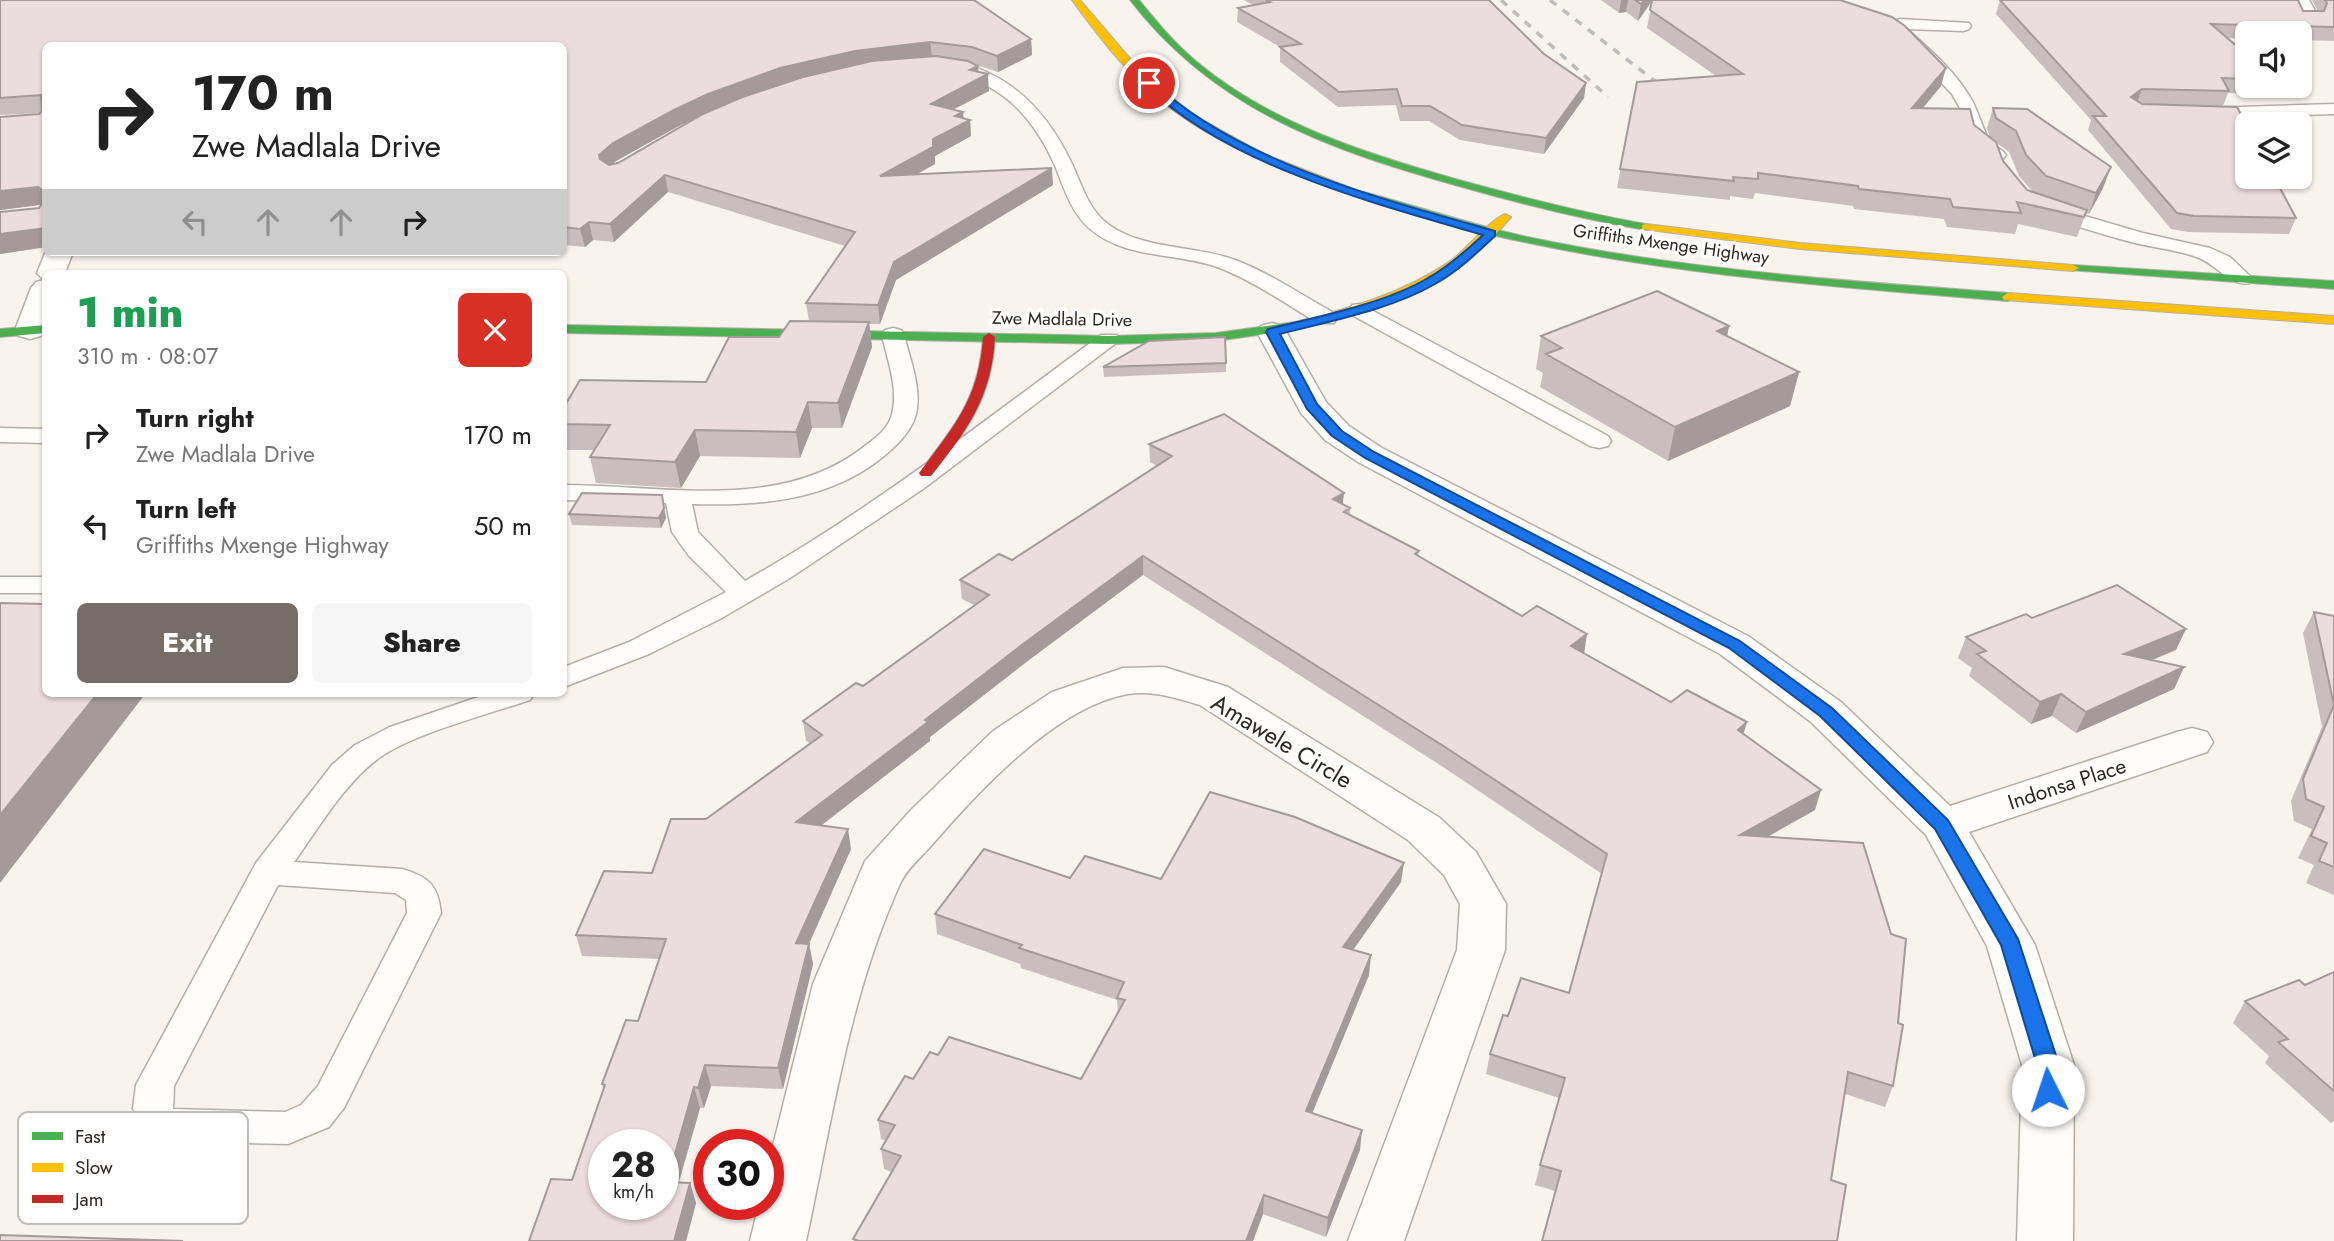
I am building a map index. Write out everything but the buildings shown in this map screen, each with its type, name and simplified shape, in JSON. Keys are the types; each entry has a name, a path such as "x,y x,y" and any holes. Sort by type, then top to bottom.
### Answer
{"street":[{"name":"Griffiths Mxenge Highway","path":"1076,0 1113,49 1167,100 1209,128 1275,162 1377,201 1491,233 1600,254 1729,274 2334,320"},
{"name":"Griffiths Mxenge Highway","path":"1134,0 1171,44 1214,80 1332,142 1415,172 1604,220 1707,237 1967,261 2334,285"},
{"name":"Zwe Madlala Drive","path":"567,329 1109,340 1162,340 1272,332 1360,310 1431,282 1491,233 1520,200"},
{"path":"0,333 38,329 42,308"},
{"path":"1272,332 1312,406 1337,433 1370,455 1734,645 1826,712 1942,825 2011,945 2048,1065 2046,1241"},
{"path":"926,473 971,415 982,393 989,371 989,337"},
{"name":"Amawele Circle","path":"778,1241 837,984 881,873 928,820 1008,741 1066,701 1123,681 1164,680 1214,696 1424,829 1460,864 1483,904 1481,950 1376,1241"},
{"name":"Indonsa Place","path":"1942,825 2192,742"}],"lane":[{"path":"1963,26 1910,22 1900,24 1898,29 1943,71 1972,114 1979,142 2000,157 2006,171"},
{"path":"928,66 955,66 983,73 1010,91 1039,125 1058,154 1084,211 1096,225 1113,236 1133,243 1214,259 1250,275 1326,318"},
{"path":"2189,113 2241,114 2334,109"},
{"path":"2029,204 2104,229 2203,252 2223,261 2243,279"},
{"path":"1360,310 1598,441"},
{"path":"567,492 733,498 780,495 824,483 864,462 895,433 904,414 905,396 893,335"},
{"path":"567,677 696,622 790,568 1109,340"},
{"path":"0,435 42,436"},
{"path":"677,496 685,532 698,551 743,594"},
{"path":"0,585 42,585"},
{"path":"154,1112 155,1085 268,872 342,774 366,752 401,734 508,697"},
{"path":"248,1127 288,1128 315,1116 331,1097 424,913 422,894 402,881 268,872"}],"railway":[{"path":"1501,0 1608,97"},
{"path":"1550,0 1669,92"}],"traffic: fast":[{"path":"1134,0 1176,47 1204,72 1264,111 1296,127 1363,154 1432,175 1555,209 1646,227"},
{"path":"1364,195 1521,239 1682,267 2008,297"},
{"path":"2073,268 2334,285"},
{"path":"567,329 1109,340 1216,337 1295,326"},
{"path":"0,333 42,329"}],"traffic: slow":[{"path":"1076,0 1141,77 1188,116 1260,156 1364,195"},
{"path":"1295,326 1356,311 1410,290 1459,260 1505,217"},
{"path":"1646,227 1800,246 2073,268"},
{"path":"2008,297 2334,320"}],"traffic: jam":[{"path":"926,473 962,426 979,395 988,358 989,337"}],"route":[{"path":"1149,83 1167,100 1209,128 1275,162 1377,201 1491,233 1431,282 1360,310 1272,332 1312,406 1337,433 1370,455 1734,645 1826,712 1942,825 2011,945 2048,1065 2048,1090"}]}
